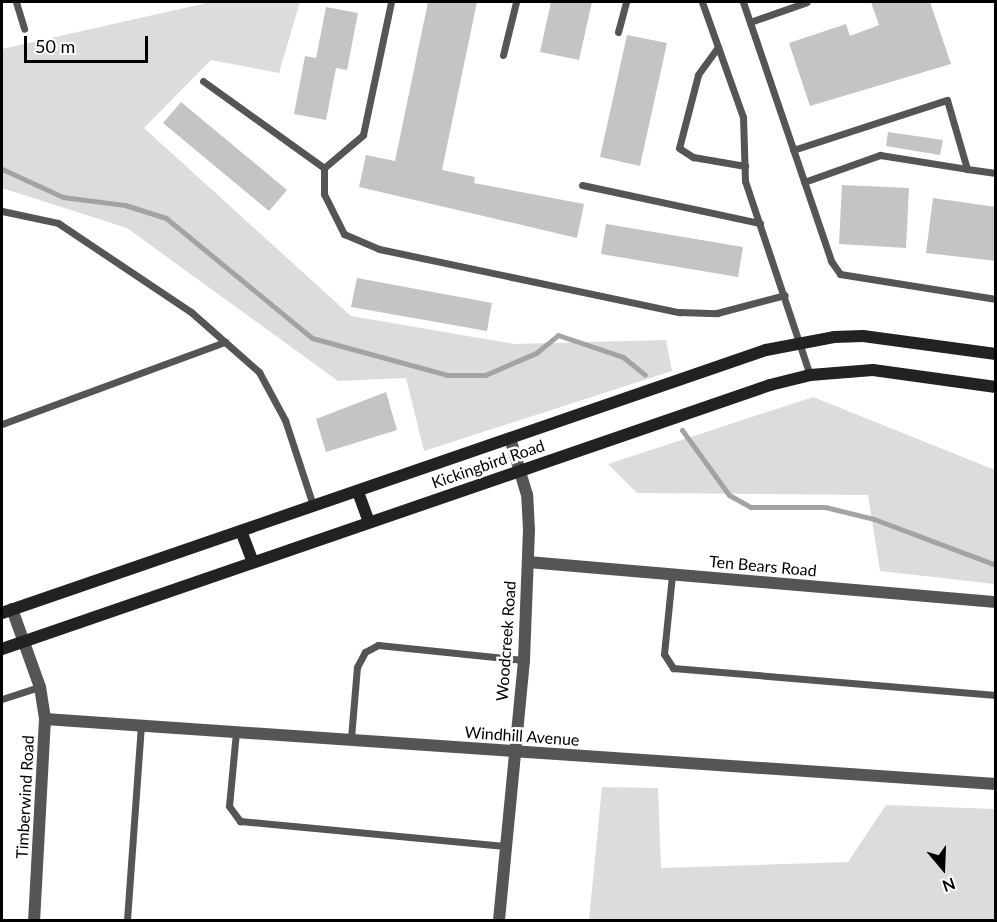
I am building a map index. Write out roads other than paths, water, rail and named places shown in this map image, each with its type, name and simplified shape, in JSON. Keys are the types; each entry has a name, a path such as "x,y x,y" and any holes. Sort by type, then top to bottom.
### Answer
{"street":[{"name":"Kickingbird Road","path":"7,611 510,438 800,342 895,337 996,354"},
{"name":"Kickingbird Road","path":"2,649 520,470 810,375 873,370 996,387"},
{"name":"Woodcreek Road","path":"499,921 513,752 524,660 528,562 527,495 510,438"},
{"path":"358,492 369,522"},
{"path":"242,531 254,562"},
{"name":"Ten Bears Road","path":"528,562 996,602"},
{"name":"Timberwind Road","path":"7,611 26,641 40,687 45,719 34,921"},
{"name":"Windhill Avenue","path":"45,719 141,723 513,752 996,784"}],"lane":[{"path":"16,2 24,29"},
{"path":"391,2 363,135 324,168 324,194 332,218 344,234 379,249 679,312 717,313 785,295"},
{"path":"503,55 516,2"},
{"path":"618,32 626,2"},
{"path":"702,2 743,117 745,166 760,223 810,375"},
{"path":"743,2 804,182 840,274 996,299"},
{"path":"750,22 807,2"},
{"path":"718,46 698,75 679,148 693,157 745,166"},
{"path":"203,81 324,168"},
{"path":"793,150 947,100 967,169"},
{"path":"804,182 880,155 996,172"},
{"path":"582,185 760,223"},
{"path":"2,211 58,223 191,312 259,372 285,420 313,505"},
{"path":"2,424 225,342"},
{"path":"672,575 664,654 673,668 996,694"},
{"path":"351,738 357,666 364,652 378,645 524,660"},
{"path":"2,699 40,687"},
{"path":"127,921 141,723"},
{"path":"236,730 229,806 240,821 505,846"}],"waterway":[{"path":"2,169 63,197 125,205 166,218 312,338 447,375 485,375 536,353 558,335 623,357 645,375"},
{"path":"682,430 729,495 751,507 825,507 874,519 996,565"}]}
